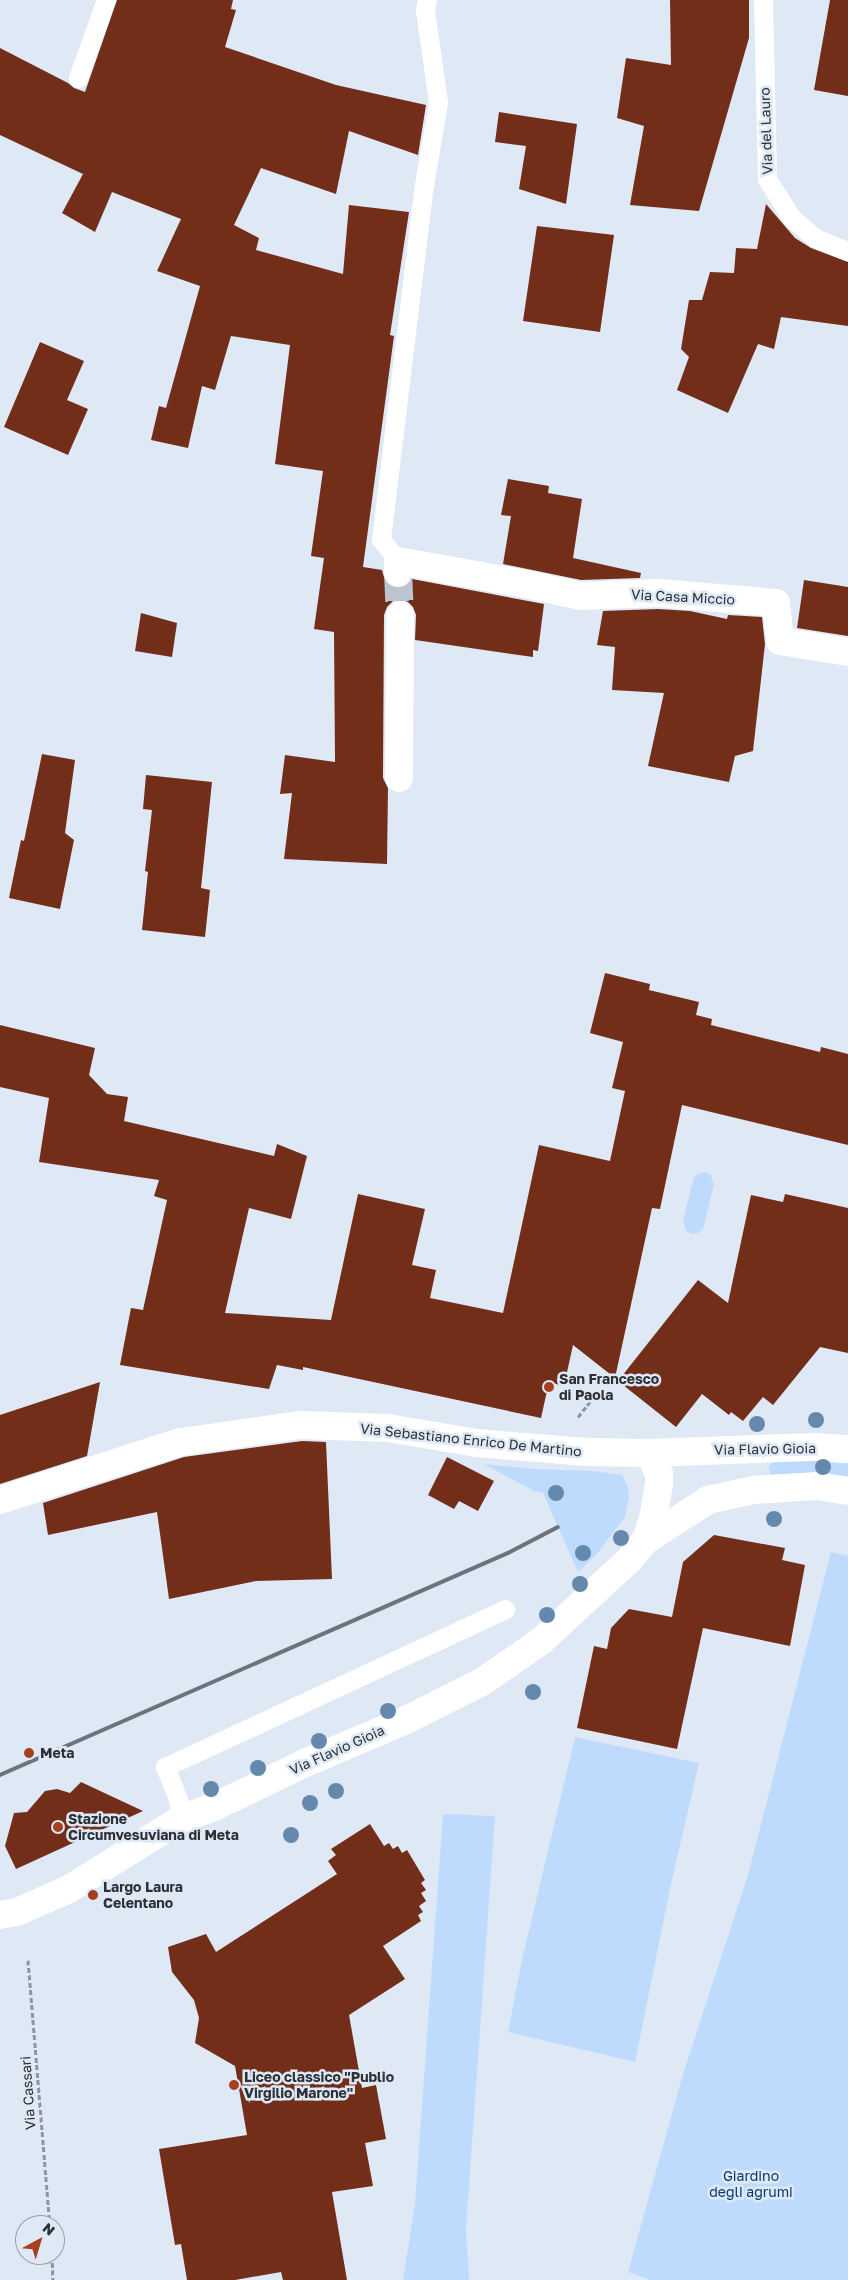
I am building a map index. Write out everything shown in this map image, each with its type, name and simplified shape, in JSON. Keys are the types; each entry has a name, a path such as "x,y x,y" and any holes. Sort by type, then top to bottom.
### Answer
{"street":[{"name":"Via Casa Miccio","path":"398,567 526,584 580,596 658,593 776,603 780,641 848,652"},
{"path":"399,778 400,614"},
{"name":"Via Sebastiano Enrico De Martino","path":"0,1500 181,1442 301,1425 388,1428 508,1446 586,1452 648,1453 683,1451"},
{"name":"Via Flavio Gioia","path":"683,1451 816,1447 848,1449"},
{"name":"Via Flavio Gioia","path":"646,1540 653,1518 659,1484 659,1474 648,1453"},
{"name":"Via Flavio Gioia","path":"0,1916 17,1912 69,1890 181,1820 214,1807 305,1763 408,1719 482,1682 541,1641 628,1560 646,1540 708,1500 771,1488 817,1486 848,1491"}],"lane":[{"path":"78,78 106,0"},
{"path":"398,567 381,539 424,185 438,102 424,11 427,0"},
{"name":"Via del Lauro","path":"763,0 767,179 791,217 815,238 848,250"},
{"path":"181,1820 178,1799 165,1767 505,1609"}],"path":[{"path":"575,1422 598,1392"},
{"name":"Via Cassari","path":"28,1960 49,2215"},
{"path":"52,2265 53,2280"}],"green space":[{"path":"705,1172 711,1175 714,1185 703,1229 698,1233 692,1234 686,1231 683,1221 694,1177 699,1173"},
{"path":"816,1461 848,1463 848,1477 771,1474 769,1470 769,1466 773,1462"},
{"path":"484,1464 534,1469 594,1471 622,1475 628,1487 629,1497 625,1517 596,1555 578,1572 543,1493 534,1491"},
{"name":"Giardino degli agrumi","path":"831,1552 848,1556 848,2280 651,2280 628,2272 683,2074 748,1875"},
{"path":"575,1737 699,1763 671,1884 635,2062 508,2032 522,1960"},
{"path":"443,1814 495,1816 466,2229 469,2280 403,2280 415,2204"}],"building":[{"path":"117,0 233,0 231,9 236,10 225,47 336,85 426,105 418,155 349,131 336,194 261,168 234,225 259,238 256,250 343,274 349,205 409,212 390,335 394,336 363,567 382,570 385,581 391,587 398,589 406,586 412,579 544,604 538,651 533,650 533,657 415,640 416,615 413,607 401,599 393,601 387,607 384,615 383,778 388,788 387,864 284,859 292,793 280,794 285,755 335,762 334,632 314,629 324,558 311,556 323,471 275,464 290,345 231,336 215,390 202,386 188,448 151,440 159,406 166,408 200,286 157,271 181,219 112,192 95,232 62,213 83,174 0,135 0,48 68,83 74,88 85,92"},
{"path":"670,0 749,0 749,38 699,211 630,205 644,126 617,118 626,58 671,65"},
{"path":"830,0 848,0 848,96 814,90"},
{"path":"499,112 577,124 566,204 519,189 526,146 495,142"},
{"path":"766,204 795,238 811,248 848,262 848,326 781,317 774,349 758,344 728,413 677,390 689,357 681,349 689,300 702,300 710,272 734,273 736,248 757,249"},
{"path":"537,226 614,235 600,332 523,321"},
{"path":"40,342 84,361 67,400 88,409 68,455 4,427"},
{"path":"508,479 549,486 548,493 582,499 573,558 641,573 640,578 581,580 503,564 511,516 501,515"},
{"path":"804,580 848,587 848,636 797,628"},
{"path":"658,609 690,611 727,619 728,615 762,617 765,644 753,751 735,756 729,782 648,766 664,693 612,690 615,647 597,645 603,611"},
{"path":"141,613 177,623 172,657 135,651"},
{"path":"42,754 75,760 65,833 74,840 60,909 9,898 21,840 24,841"},
{"path":"146,775 212,782 201,888 210,890 205,937 142,930 148,872 145,871 152,810 143,809"},
{"path":"605,973 650,984 649,990 699,1002 696,1015 712,1019 711,1025 820,1052 821,1047 848,1054 848,1145 682,1105 660,1209 652,1208 615,1378 573,1345 564,1386 549,1382 541,1418 303,1367 303,1370 277,1365 269,1389 120,1365 131,1308 143,1310 167,1200 154,1196 159,1180 39,1162 49,1098 0,1087 0,1025 95,1048 89,1075 107,1094 128,1097 124,1121 274,1156 277,1144 307,1156 291,1219 249,1208 225,1313 331,1320 358,1194 425,1209 412,1265 436,1270 430,1298 503,1313 539,1145 610,1161 625,1091 612,1088 623,1042 590,1033"},
{"path":"785,1194 848,1208 848,1353 820,1347 773,1405 763,1397 743,1421 731,1412 729,1415 702,1394 676,1427 618,1381 698,1280 728,1303 751,1195 783,1202"},
{"path":"100,1382 87,1456 0,1484 0,1415"},
{"path":"302,1441 326,1442 332,1579 256,1581 169,1599 157,1512 48,1535 43,1503 184,1457"},
{"path":"447,1457 494,1481 478,1511 459,1501 454,1509 428,1495"},
{"path":"714,1535 785,1548 782,1560 805,1565 790,1646 703,1628 677,1749 577,1728 594,1646 607,1649 611,1628 629,1609 672,1617 683,1562"},
{"name":"Stazione Circumvesuviana di Meta","path":"81,1782 143,1811 16,1869 5,1846 14,1813 27,1812 45,1791 57,1789 70,1793"},
{"path":"370,1824 384,1846 389,1843 393,1849 398,1846 402,1853 407,1850 425,1880 421,1883 426,1890 421,1893 426,1901 419,1906 423,1912 418,1915 421,1921 383,1946 405,1979 349,2015 362,2088 376,2085 386,2139 365,2143 373,2186 332,2192 347,2280 283,2280 281,2272 235,2280 187,2280 181,2244 175,2245 159,2149 247,2135 235,2066 195,2043 199,2018 194,2000 172,1972 168,1947 206,1934 216,1952 337,1874 328,1861 336,1855 331,1849"}],"tunnel":[{"path":"398,573 400,615"}],"railway":[{"path":"0,1775 508,1553 558,1527"}],"place":[{"name":"San Francesco di Paola","path":"549,1387"},
{"name":"Meta","path":"29,1753"},
{"name":"Stazione Circumvesuviana di Meta","path":"58,1827"},
{"name":"Largo Laura Celentano","path":"93,1895"},
{"name":"Liceo classico \"Publio Virgilio Marone\"","path":"234,2085"}]}
